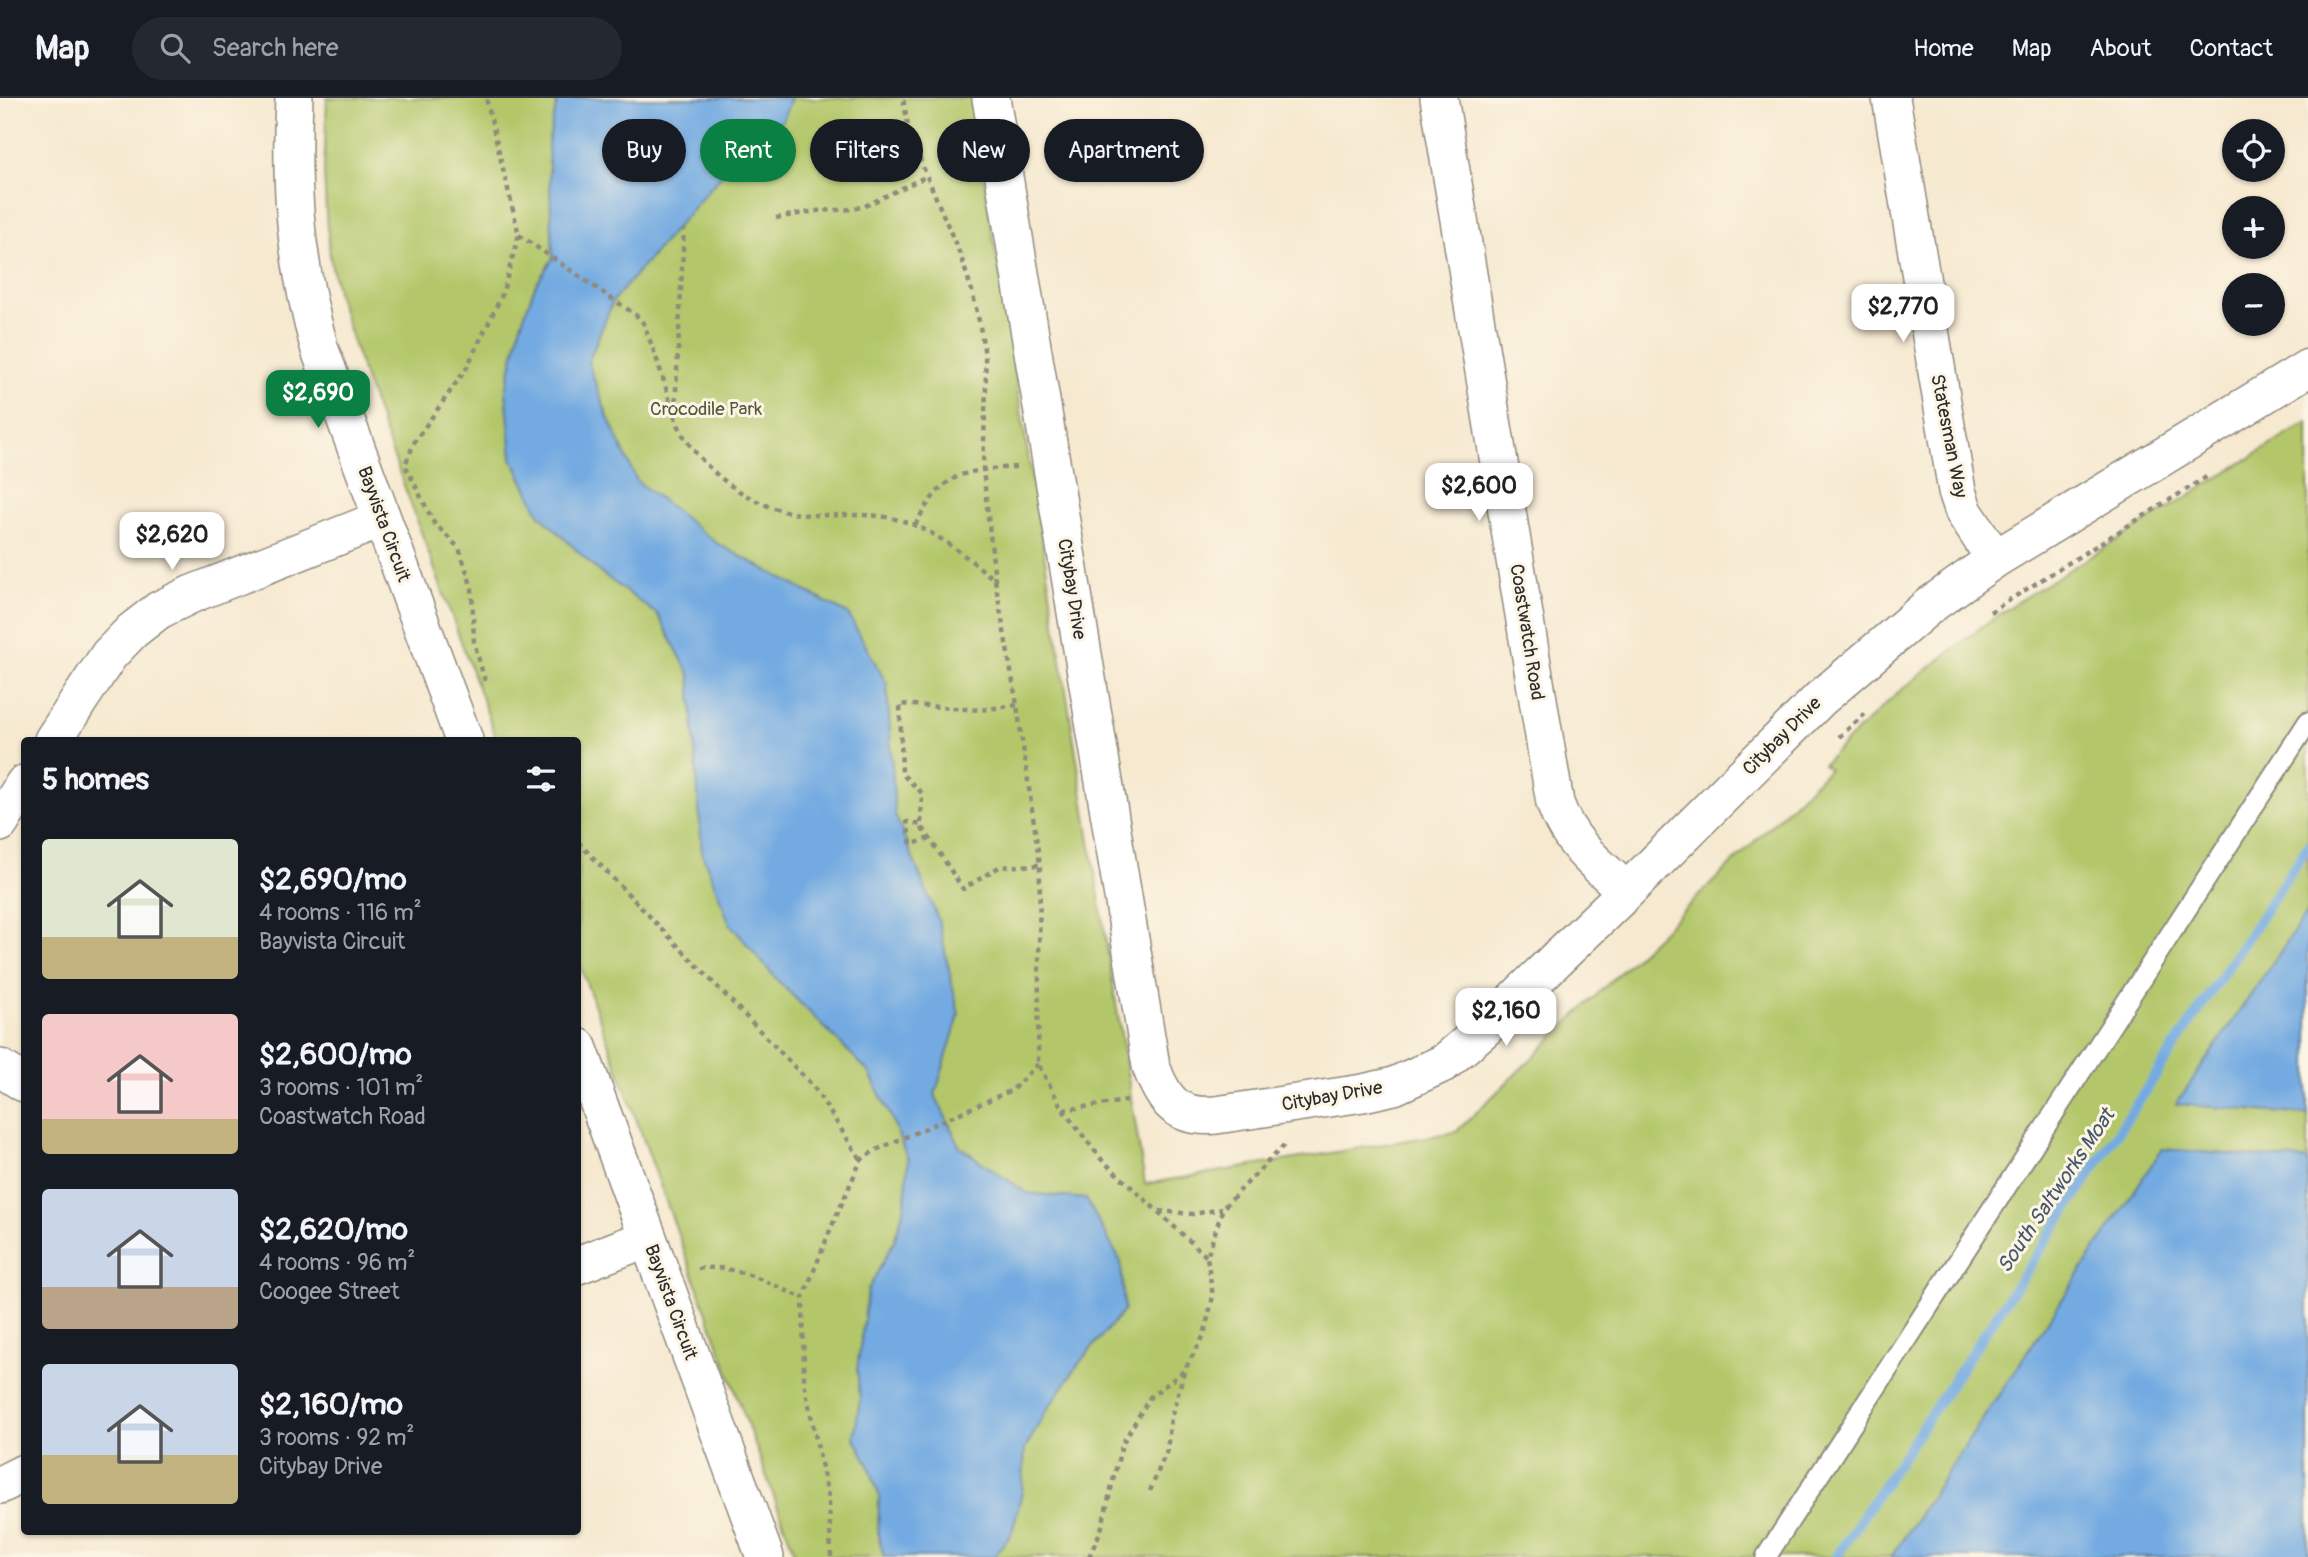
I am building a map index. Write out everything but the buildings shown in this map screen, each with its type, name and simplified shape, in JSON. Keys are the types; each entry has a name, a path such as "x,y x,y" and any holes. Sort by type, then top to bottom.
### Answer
{"street":[{"name":"Bayvista Circuit","path":"294,98 293,197 297,247 306,298 320,350 463,737"},
{"name":"Citybay Drive","path":"991,98 1151,1066 1163,1093 1178,1109 1187,1114 1202,1116 1363,1093 1419,1076 1444,1063 1461,1050 1627,891 1820,699 1929,606 1995,559 2308,368"},
{"name":"Coastwatch Road","path":"1439,98 1555,803 1562,824 1573,840 1627,891"},
{"name":"Statesman Way","path":"1891,98 1957,491 1964,512 1995,559"},
{"path":"54,737 109,655 132,631 159,610 192,594 382,519"},
{"path":"0,823 21,789"},
{"name":"Bayvista Circuit","path":"581,1055 765,1557"},
{"path":"0,1068 21,1081"},
{"path":"581,1264 648,1238"},
{"path":"0,1485 21,1474"}],"lane":[{"path":"1766,1557 2308,722"}],"path":[{"path":"485,682 474,642 472,588 459,548 434,523 405,465 415,441 466,369 502,295 519,235 486,98"},
{"path":"903,98 910,136 925,177 961,257 972,291 985,355 983,470 995,580 1017,705 1040,865 1038,1064 1063,1110 1102,1160 1206,1257"},
{"path":"776,218 865,206 925,177"},
{"path":"675,415 684,229"},
{"path":"519,235 636,315 644,324 687,442 709,468 737,489 765,505 798,514 865,515 915,525 962,554 995,580"},
{"path":"915,525 931,498 945,484 962,473 983,470"},
{"path":"1017,705 980,710 900,704 902,774 922,793 920,825 927,840 911,844 907,822 920,825 963,889 999,867 1040,865"},
{"path":"581,845 813,1086 861,1160"},
{"path":"831,1557 830,1501 804,1382 803,1298 831,1228 861,1160 876,1150 1012,1090 1038,1064"},
{"path":"1159,1211 1193,1214 1223,1208"},
{"path":"665,1284 682,1272 703,1268 756,1277 803,1298"},
{"path":"1150,1491 1167,1450 1171,1418 1184,1371"}],"green space":[{"name":"Crocodile Park","path":"327,98 971,98 974,119 937,119 937,182 984,182 1145,1184 1456,1132 1829,769 1823,764 1896,694 2017,602 2308,422 2308,1557 796,1557 581,968 581,737 496,737 363,373 338,296 330,257 324,170"}],"water":[{"path":"558,98 791,98 783,119 700,119 700,182 715,182 613,301 588,362 607,415 637,481 718,544 848,614 887,684 895,815 938,919 959,1015 935,1095 960,1147 1027,1193 1086,1199 1121,1262 1124,1310 1080,1362 1045,1413 1025,1449 1022,1492 1012,1533 994,1557 884,1557 878,1535 879,1495 868,1463 854,1437 860,1399 857,1369 868,1290 894,1241 905,1205 908,1160 869,1072 778,981 730,924 702,853 690,675 658,615 598,571 540,515 512,458 506,390 520,327 535,286 553,258 548,143"},
{"path":"2308,911 2308,1115 2176,1104"},
{"path":"2162,1149 2308,1160 2308,1557 1891,1557"}],"waterway":[{"name":"South Saltworks Moat","path":"1836,1557 2308,846"}]}
